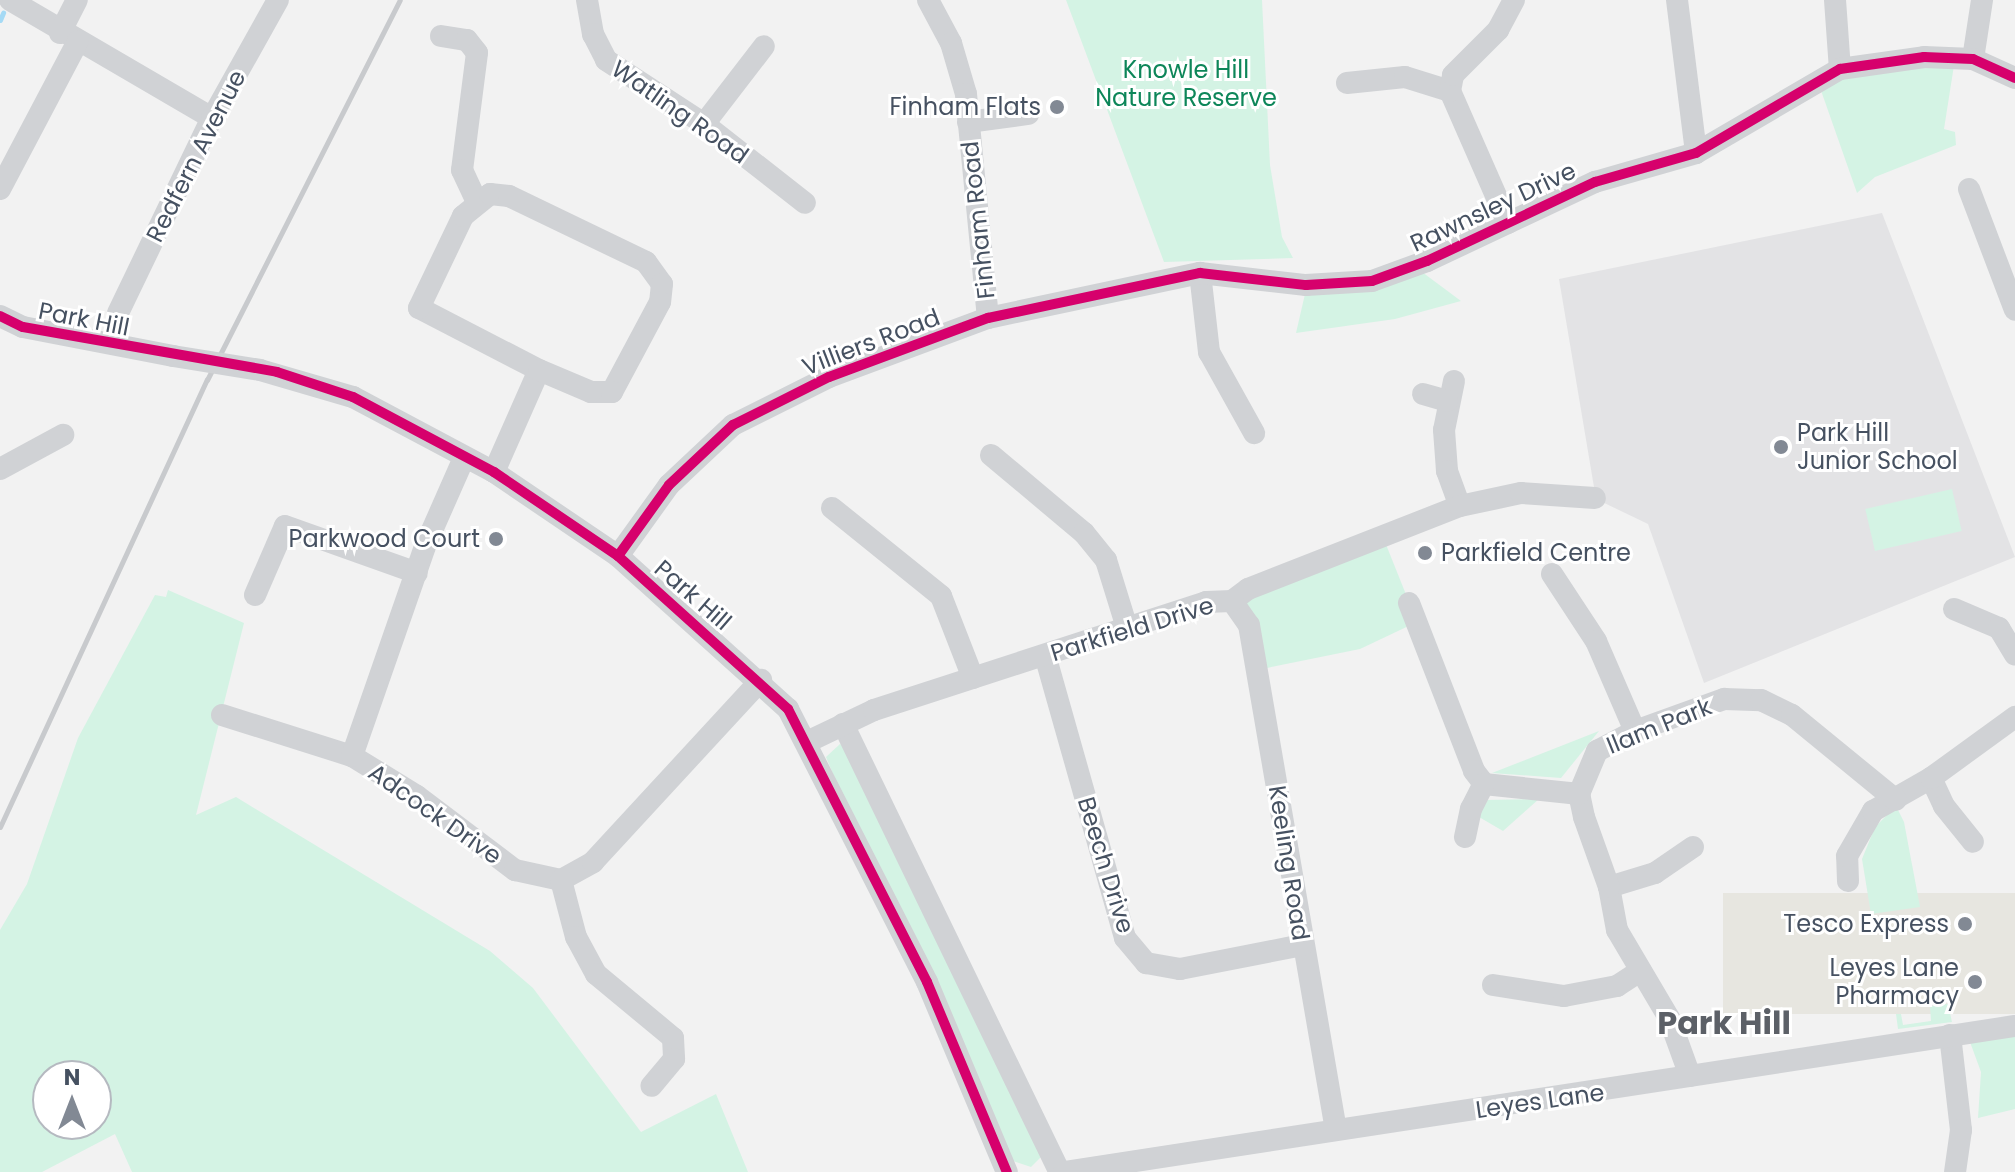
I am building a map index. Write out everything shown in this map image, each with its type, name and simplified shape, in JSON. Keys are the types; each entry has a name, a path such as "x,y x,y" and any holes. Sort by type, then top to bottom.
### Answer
{"street":[{"path":"10,0 212,118"},
{"path":"0,189 69,37 77,0"},
{"name":"Redfern Avenue","path":"118,313 212,118 278,0"},
{"name":"Watling Road","path":"587,0 593,34 606,60 704,124 805,203"},
{"name":"Finham Road","path":"928,0 951,43 968,122 988,318"},
{"path":"1508,223 1450,91 1453,75 1498,30 1514,0"},
{"path":"1677,0 1696,153"},
{"path":"1835,0 1840,69"},
{"path":"1973,59 1982,0"},
{"path":"441,36 467,40 477,53 462,170 476,200"},
{"path":"704,124 764,46"},
{"name":"Rawnsley Drive","path":"1200,273 1306,285 1372,281 1595,182 1696,153 1840,69 1924,57 1973,59 2015,78"},
{"path":"1347,83 1405,77 1450,91"},
{"name":"Finham Road","path":"968,122 1028,114"},
{"path":"1969,189 2015,310"},
{"path":"490,194 509,196 646,262 662,284 660,302 612,392 591,392 539,370 419,308 463,216 476,200 490,194"},
{"path":"1200,273 1209,352 1254,433"},
{"name":"Villiers Road","path":"618,556 669,485 733,425 829,377 988,318 1200,273"},
{"name":"Park Hill","path":"0,316 23,327 260,370 353,397 494,472 618,556 761,680 788,709 927,982 1007,1172"},
{"path":"494,472 539,370"},
{"path":"1423,394 1450,391 1447,471 1460,506"},
{"path":"0,469 63,435"},
{"path":"352,756 417,573 464,458"},
{"path":"1003,458 1084,533 1106,560 1127,628"},
{"name":"Parkfield Drive","path":"807,742 843,724 973,678 1206,602 1232,601 1248,589 1460,506 1521,493 1595,498"},
{"path":"843,508 941,596 973,678"},
{"path":"255,595 285,526 417,573"},
{"path":"1564,581 1596,641 1635,731"},
{"name":"Keeling Road","path":"1232,601 1249,625 1336,1130"},
{"path":"1954,609 1999,628 2015,655"},
{"path":"1409,618 1474,771 1484,784 1579,794 1609,887 1617,930 1669,1018 1690,1076"},
{"name":"Beech Drive","path":"1045,655 1125,938 1146,963 1180,969 1302,945"},
{"path":"651,1086 674,1059 673,1038 596,974 576,937 561,880 593,862 761,680"},
{"name":"Ilam Park","path":"1579,794 1597,751 1635,731 1724,699 1761,700 1792,715 1896,800"},
{"name":"Adcock Drive","path":"222,715 352,756 417,796 515,870 561,880"},
{"path":"1848,881 1847,856 1857,833 1873,811 1931,778 2015,717"},
{"path":"843,724 1062,1172"},
{"path":"1931,778 1944,806 1973,842"},
{"path":"1465,837 1471,809 1484,784"},
{"path":"1609,887 1655,873 1693,847"},
{"path":"1493,985 1564,996 1617,986 1640,971"},
{"name":"Leyes Lane","path":"1062,1172 2015,1026"},
{"path":"1950,1035 1961,1130 1955,1172"}],"shaded area":[{"name":"Park Hill Junior School","path":"1882,213 2015,557 1704,683 1648,524 1596,499 1559,279"},
{"path":"1723,893 2015,893 2015,1014 1723,1014"}],"green space":[{"name":"Knowle Hill Nature Reserve","path":"1066,0 1262,0 1270,165 1282,237 1293,258 1164,262"},
{"path":"1955,59 1944,129 1955,132 1956,145 1875,177 1857,193 1818,82"},
{"path":"1422,272 1461,301 1395,319 1296,333 1305,294"},
{"path":"1952,489 1962,531 1875,551 1865,509"},
{"path":"1383,537 1417,622 1360,649 1257,670 1241,610 1248,589"},
{"path":"168,590 244,623 196,815 236,797 490,951 533,988 641,1132 716,1094 748,1172 132,1172 115,1134 112,1136 112,1060 32,1060 32,1140 103,1140 42,1172 0,1172 0,930 27,884 78,738 155,595 166,597"},
{"path":"1599,731 1561,778 1492,773"},
{"path":"840,744 848,750 1042,1156 1031,1167 1013,1161 833,774 826,757"},
{"path":"1539,799 1503,831 1479,817 1485,800"},
{"path":"1896,806 1904,822 1920,907 1871,914 1862,859 1875,827"},
{"path":"1948,1004 1952,1022 1898,1029 1896,1014 1901,1014 1903,1025 1931,1021 1930,1006"},
{"path":"2015,1034 2015,1109 1978,1118 1981,1072 1970,1042"}],"waterway":[{"path":"0,20 3,13"}],"railway":[{"path":"0,827 207,380 400,0"}],"cycle path":[{"path":"618,556 669,485 733,425 829,377 988,318 1200,273 1306,285 1372,281 1427,261 1595,182 1696,153 1840,69 1924,57 1973,59 2015,78"},
{"path":"0,316 23,327 277,372 353,397 494,472 618,556 788,709 927,982 1007,1172"}],"place":[{"name":"Finham Flats","path":"1057,107"},
{"name":"Park Hill Junior School","path":"1781,447"},
{"name":"Parkwood Court","path":"496,539"},
{"name":"Parkfield Centre","path":"1425,553"},
{"name":"Tesco Express","path":"1965,924"},
{"name":"Leyes Lane Pharmacy","path":"1975,982"}],"district":[{"name":"Park Hill","path":"1724,1023"}]}
